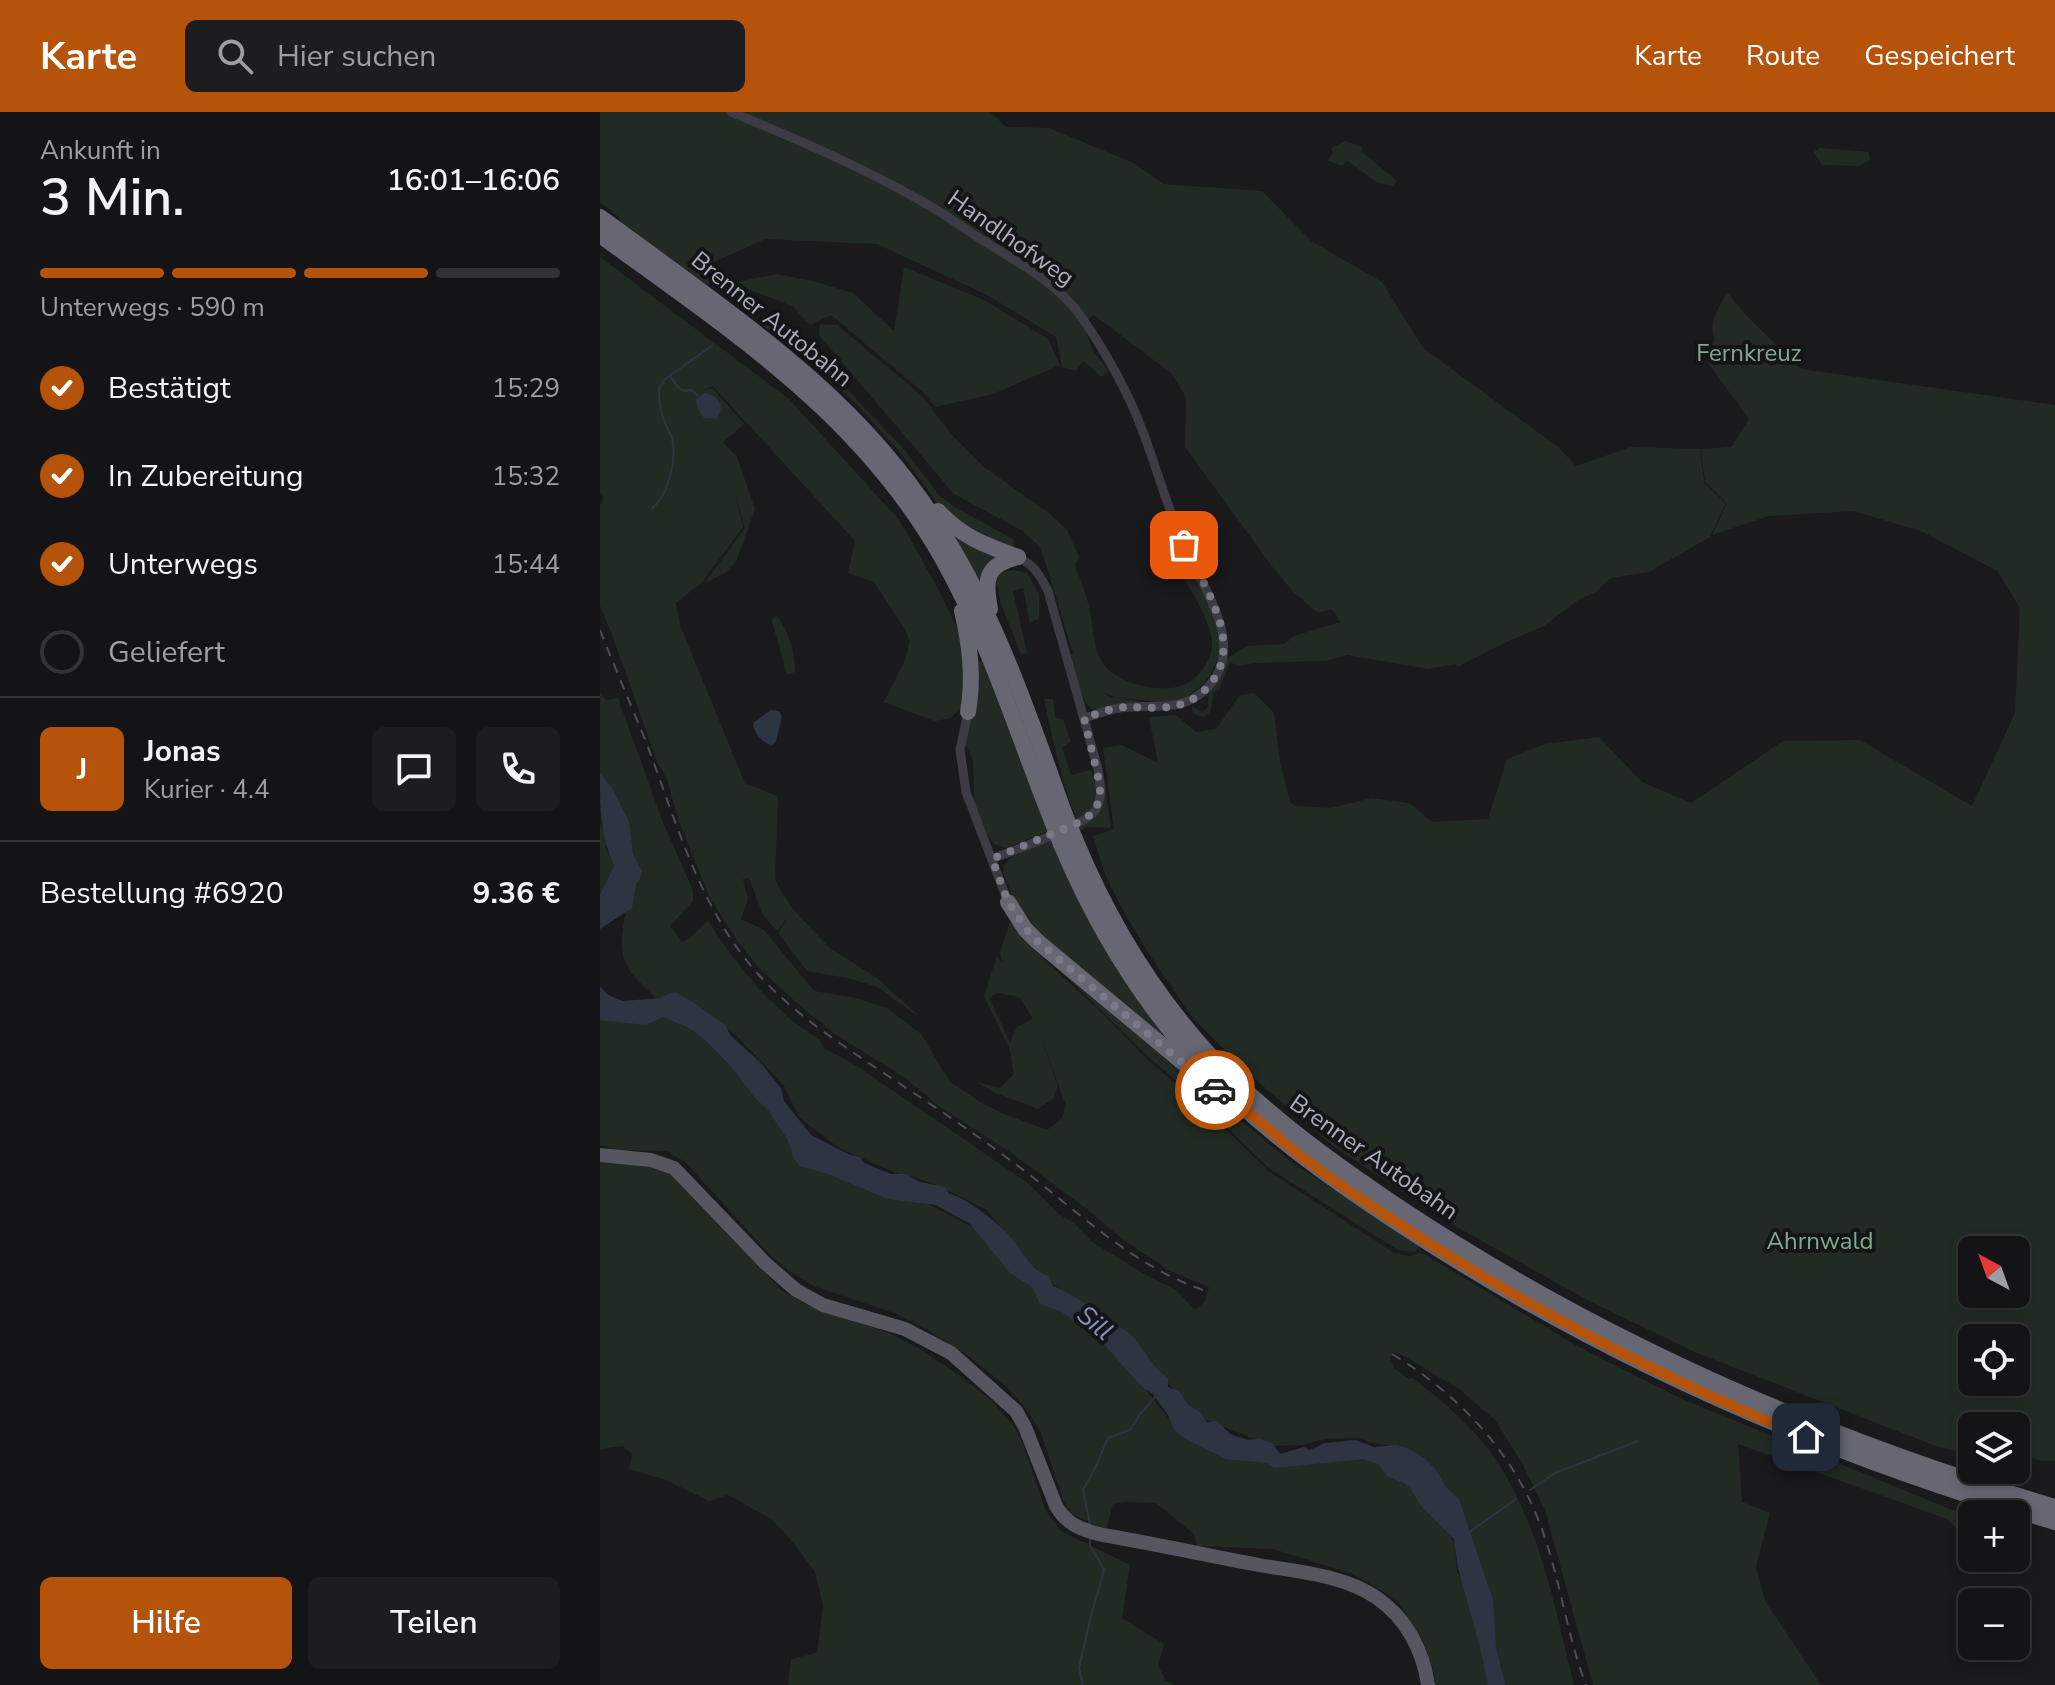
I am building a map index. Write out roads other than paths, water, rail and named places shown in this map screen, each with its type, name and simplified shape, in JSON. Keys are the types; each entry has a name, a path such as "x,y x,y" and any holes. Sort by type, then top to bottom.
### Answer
{"highway":[{"name":"Brenner Autobahn","path":"600,217 733,324 747,343 818,402 897,490 953,578 1068,841 1120,934 1191,1034 1275,1117 1366,1185 1428,1226 1610,1331 1791,1416 1894,1456 2055,1507"},
{"name":"Brenner Autobahn","path":"600,235 733,324 764,338 827,391 898,468 945,535 995,632 1058,818"},
{"path":"898,468 957,530 981,544 1018,557"},
{"path":"995,632 988,598 988,576 999,564 1018,557"},
{"path":"953,578 970,648 968,712"},
{"name":"Brenner Autobahn","path":"1068,841 1074,874 1102,929 1137,986 1174,1036 1252,1115 1289,1146 1375,1208 1464,1266 1584,1334 1709,1395 1827,1446 2055,1522"},
{"path":"1008,902 1025,929 1038,942 1217,1092 1252,1115"}],"main road":[{"path":"600,1155 651,1160 674,1168 765,1263 796,1290 823,1305 905,1329 951,1353 1016,1411 1056,1506 1067,1521 1103,1535 1315,1576 1359,1588 1384,1603 1412,1635 1423,1661 1428,1685"}],"street":[{"name":"Handlhofweg","path":"731,112 839,158 933,208 1053,288 1077,312 1096,341 1133,407 1180,537 1218,616 1224,650 1214,680 1189,701 1169,707 1120,708 1084,718"},
{"path":"992,859 1080,822 1094,812 1100,799 1100,785 1084,718 1048,591 1040,574 1031,564 1018,557"},
{"path":"968,712 960,750 968,801 1008,902"}],"water":[{"path":"705,393 714,396 720,403 719,415 715,419 704,418 698,409 696,399"},
{"path":"771,710 779,711 782,717 776,741 772,745 760,738 753,725"},
{"path":"600,773 612,788 629,822 633,853 642,872 636,884 632,908 600,929 600,894 614,866 602,821"},
{"name":"Sill","path":"600,986 608,995 623,1001 660,998 677,993 725,1025 731,1036 760,1062 781,1088 784,1101 811,1135 891,1174 906,1174 920,1182 945,1187 949,1194 984,1213 1008,1235 1033,1266 1049,1276 1053,1286 1132,1336 1157,1369 1168,1378 1168,1387 1179,1391 1188,1405 1200,1412 1207,1422 1217,1421 1230,1434 1248,1440 1260,1439 1272,1443 1280,1454 1304,1447 1310,1450 1325,1443 1355,1440 1374,1447 1396,1445 1424,1458 1459,1499 1493,1600 1496,1647 1505,1685 1488,1685 1458,1568 1454,1539 1421,1506 1404,1483 1388,1477 1378,1464 1363,1459 1274,1468 1267,1463 1225,1459 1181,1436 1153,1394 1142,1387 1101,1341 1062,1312 1040,1304 1032,1287 1010,1273 970,1224 936,1205 888,1199 800,1166 794,1159 788,1140 768,1110 707,1042 689,1028 663,1017 646,1025 600,1020"}],"waterway":[{"path":"652,508 667,485 673,456 672,438 661,409 659,389 665,379 713,345"},
{"path":"670,376 681,389 691,390 698,396"},
{"path":"1090,1524 1083,1490 1108,1438 1130,1430 1155,1397"},
{"path":"1530,1490 1555,1473 1638,1441"},
{"path":"1468,1533 1516,1499"},
{"path":"1083,1685 1079,1668 1104,1570 1090,1545 1090,1538"}],"railway":[{"path":"600,630 705,893 720,921 758,974 814,1025 990,1145 1126,1250 1178,1280 1206,1291"},
{"path":"1392,1354 1465,1410 1504,1456 1520,1482 1545,1538 1586,1685"}],"park label":[{"name":"Fernkreuz","path":"1749,353"},
{"name":"Ahrnwald","path":"1820,1241"}]}
